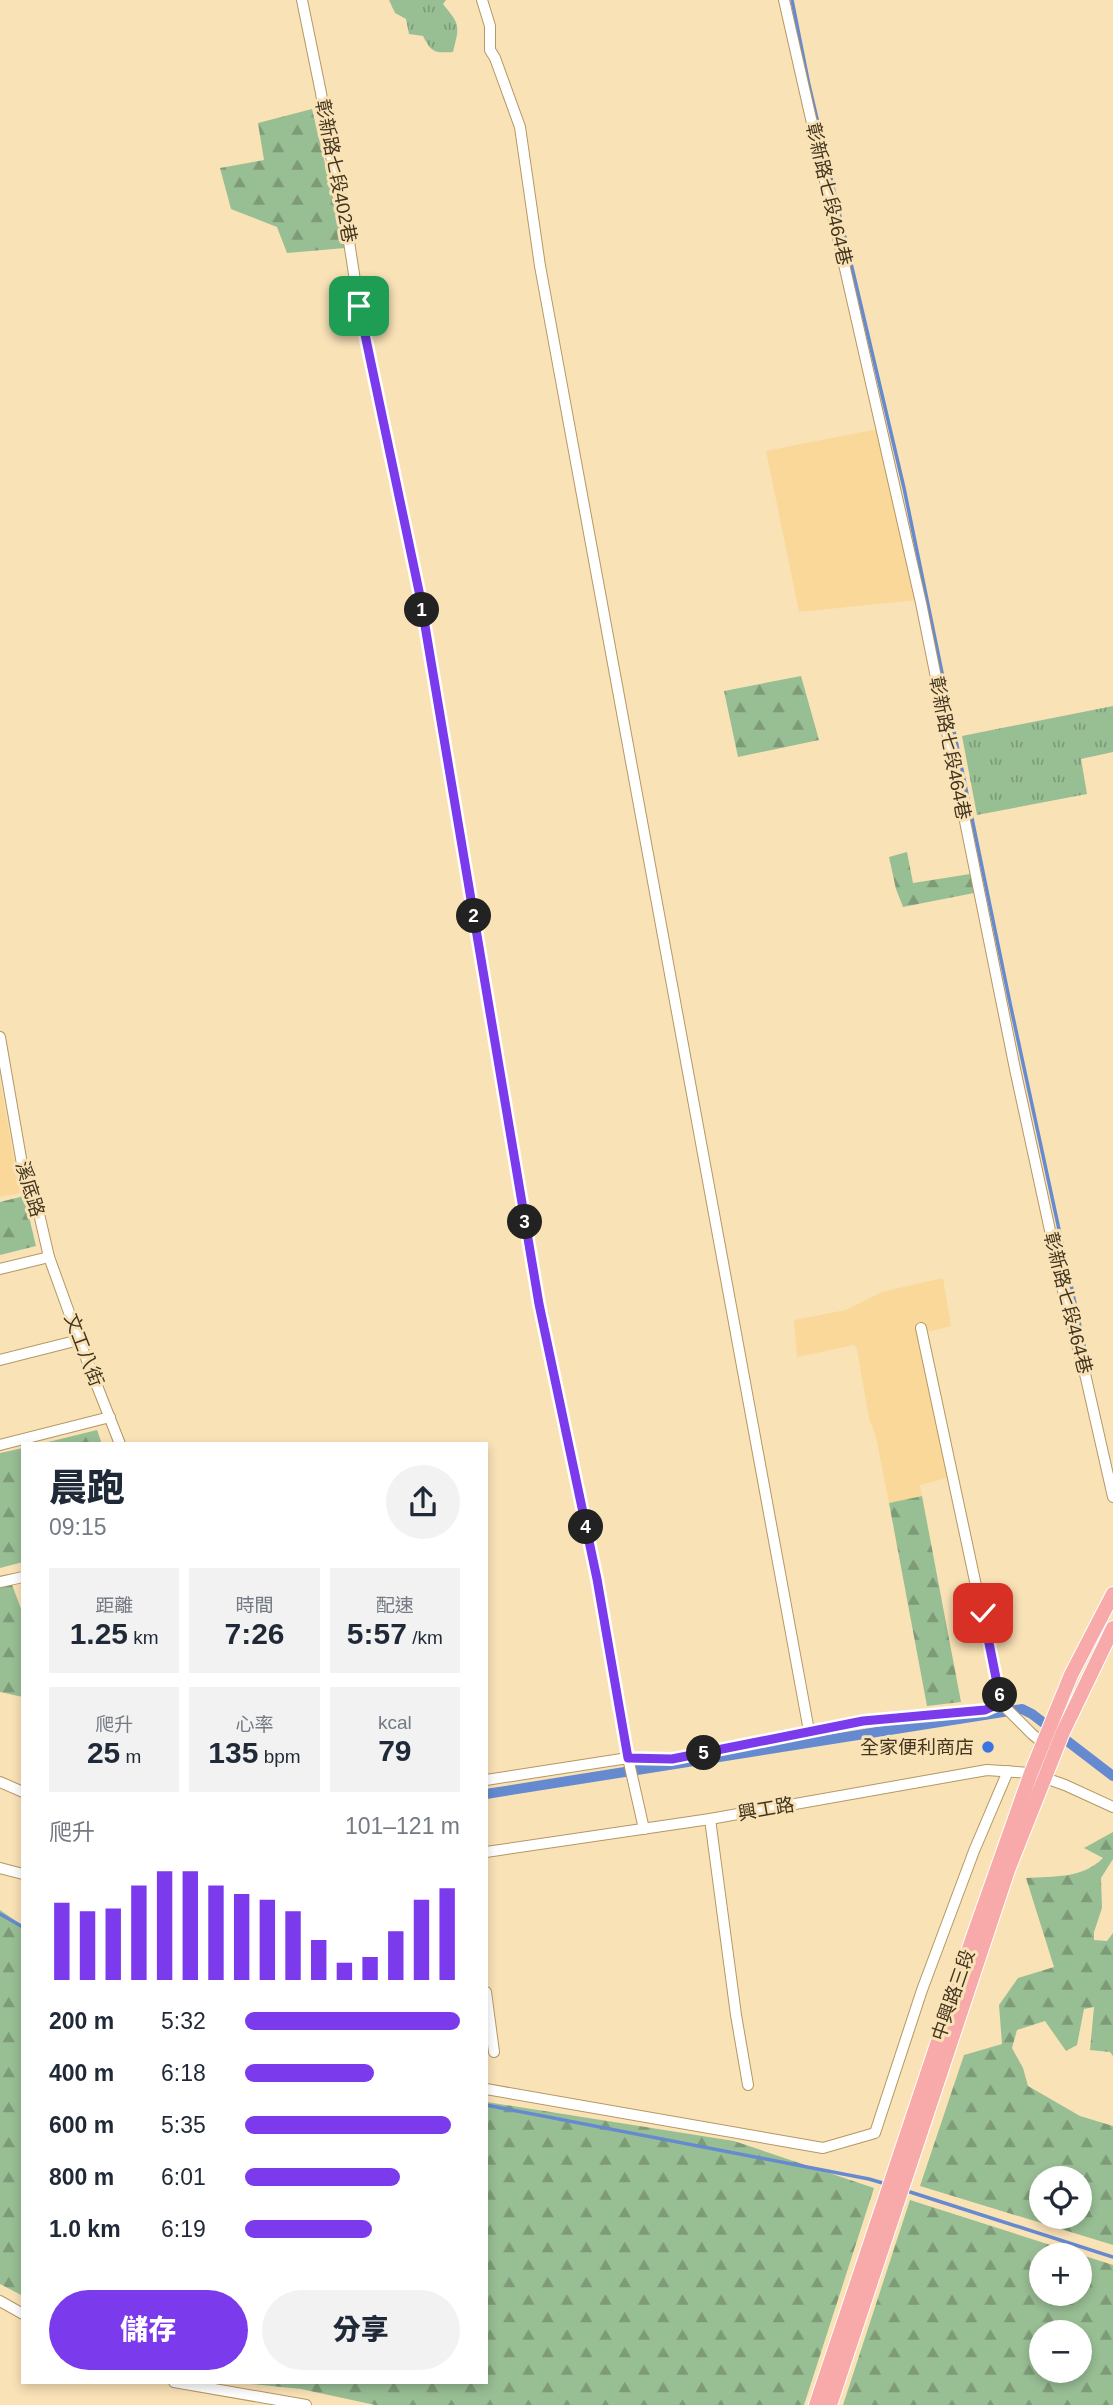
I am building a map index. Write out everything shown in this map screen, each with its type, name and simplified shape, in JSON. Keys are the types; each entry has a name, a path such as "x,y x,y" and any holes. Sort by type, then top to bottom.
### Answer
{"main road":[{"name":"中興路三段","path":"830,2405 1038,1775 1037,1739 1113,1594"},
{"name":"中興路三段","path":"816,2405 973,1937 1038,1775 1055,1752 1113,1628"}],"street":[{"name":"彰新路七段402巷","path":"302,0 345,216 359,306 420,596 539,1304 597,1579 628,1758 644,1829"},
{"path":"482,0 490,26 490,50 520,127 545,293 809,1731"},
{"name":"彰新路七段464巷","path":"784,0 918,589 1015,1069 1064,1295 1113,1497"},
{"name":"溪底路","path":"0,1037 22,1164 34,1192 49,1257"},
{"path":"0,1269 49,1257"},
{"name":"文工八街","path":"49,1257 119,1442"},
{"path":"921,1328 1003,1706 1037,1739 1055,1752"},
{"path":"0,1360 79,1340"},
{"path":"0,1445 110,1417"},
{"path":"0,1582 21,1577"},
{"path":"488,1780 628,1758 672,1759 863,1721 1003,1706"},
{"name":"興工路","path":"488,1852 710,1819 987,1770 1038,1775 1113,1807"},
{"path":"488,2089 824,2148 876,2133 922,1990 974,1851 1008,1771"},
{"path":"0,1782 21,1791"},
{"path":"710,1819 734,2003 748,2085"},
{"path":"0,1868 21,1873"},
{"path":"488,2007 494,2052"},
{"path":"0,2301 21,2313"},
{"path":"185,2384 306,2405"}],"shaded area":[{"path":"877,429 916,600 799,612 766,451"},
{"path":"0,1080 20,1193 0,1197"},
{"path":"943,1278 951,1326 919,1334 947,1478 920,1485 922,1496 889,1503 876,1437 869,1418 857,1349 854,1345 797,1357 794,1320 846,1310 882,1292"}],"green space":[{"path":"389,0 446,0 443,4 457,26 453,52 434,51 423,36 409,34 406,19 395,13"},
{"path":"312,109 345,248 287,253 277,227 231,209 220,168 264,160 258,123"},
{"path":"801,676 819,740 738,757 724,691"},
{"path":"1113,706 1113,752 1081,759 1087,794 977,815 962,736"},
{"path":"907,852 913,883 970,874 974,893 903,907 889,857"},
{"path":"24,1196 36,1246 0,1255 0,1202"},
{"path":"97,1430 101,1442 48,1442"},
{"path":"21,1448 21,1563 0,1568 0,1453"},
{"path":"922,1496 961,1702 927,1706 889,1503"},
{"path":"11,1582 21,1609 21,1697 0,1692 0,1585"},
{"path":"1113,1832 1113,1859 1101,1878 1102,1908 1094,1940 1107,1941 1113,1933 1113,2056 1110,2052 1090,2050 1094,2007 1084,2009 1077,2045 1066,2051 1045,2021 1017,2030 1012,2048 1023,2068 1028,2086 1080,2116 1113,2126 1113,2245 1061,2229 1092,2229 1092,2166 1029,2166 1029,2219 920,2186 964,2055 1002,2044 999,2005 1018,1978 1054,1967 1026,1878 1077,1873 1103,1858 1084,1848"},
{"path":"0,1910 21,1925 21,2295 0,2284"},
{"path":"488,2102 734,2141 874,2188 804,2405 375,2405 301,2389 250,2384 488,2384"},
{"path":"910,2200 1044,2243 1029,2243 1029,2306 1092,2306 1092,2258 1113,2265 1113,2405 843,2405"}],"waterway":[{"path":"792,0 809,85 904,488 1010,1003 1089,1368"},
{"path":"488,1794 1022,1709 1113,1776"},
{"path":"0,1914 21,1926"},
{"path":"488,2105 886,2184"},
{"path":"907,2191 1113,2257"}],"place":[{"name":"全家便利商店","path":"988,1747"}],"route":[{"path":"359,306 420,596 539,1304 597,1579 628,1758 672,1759 863,1721 985,1710 1001,1703 983,1613"}]}
